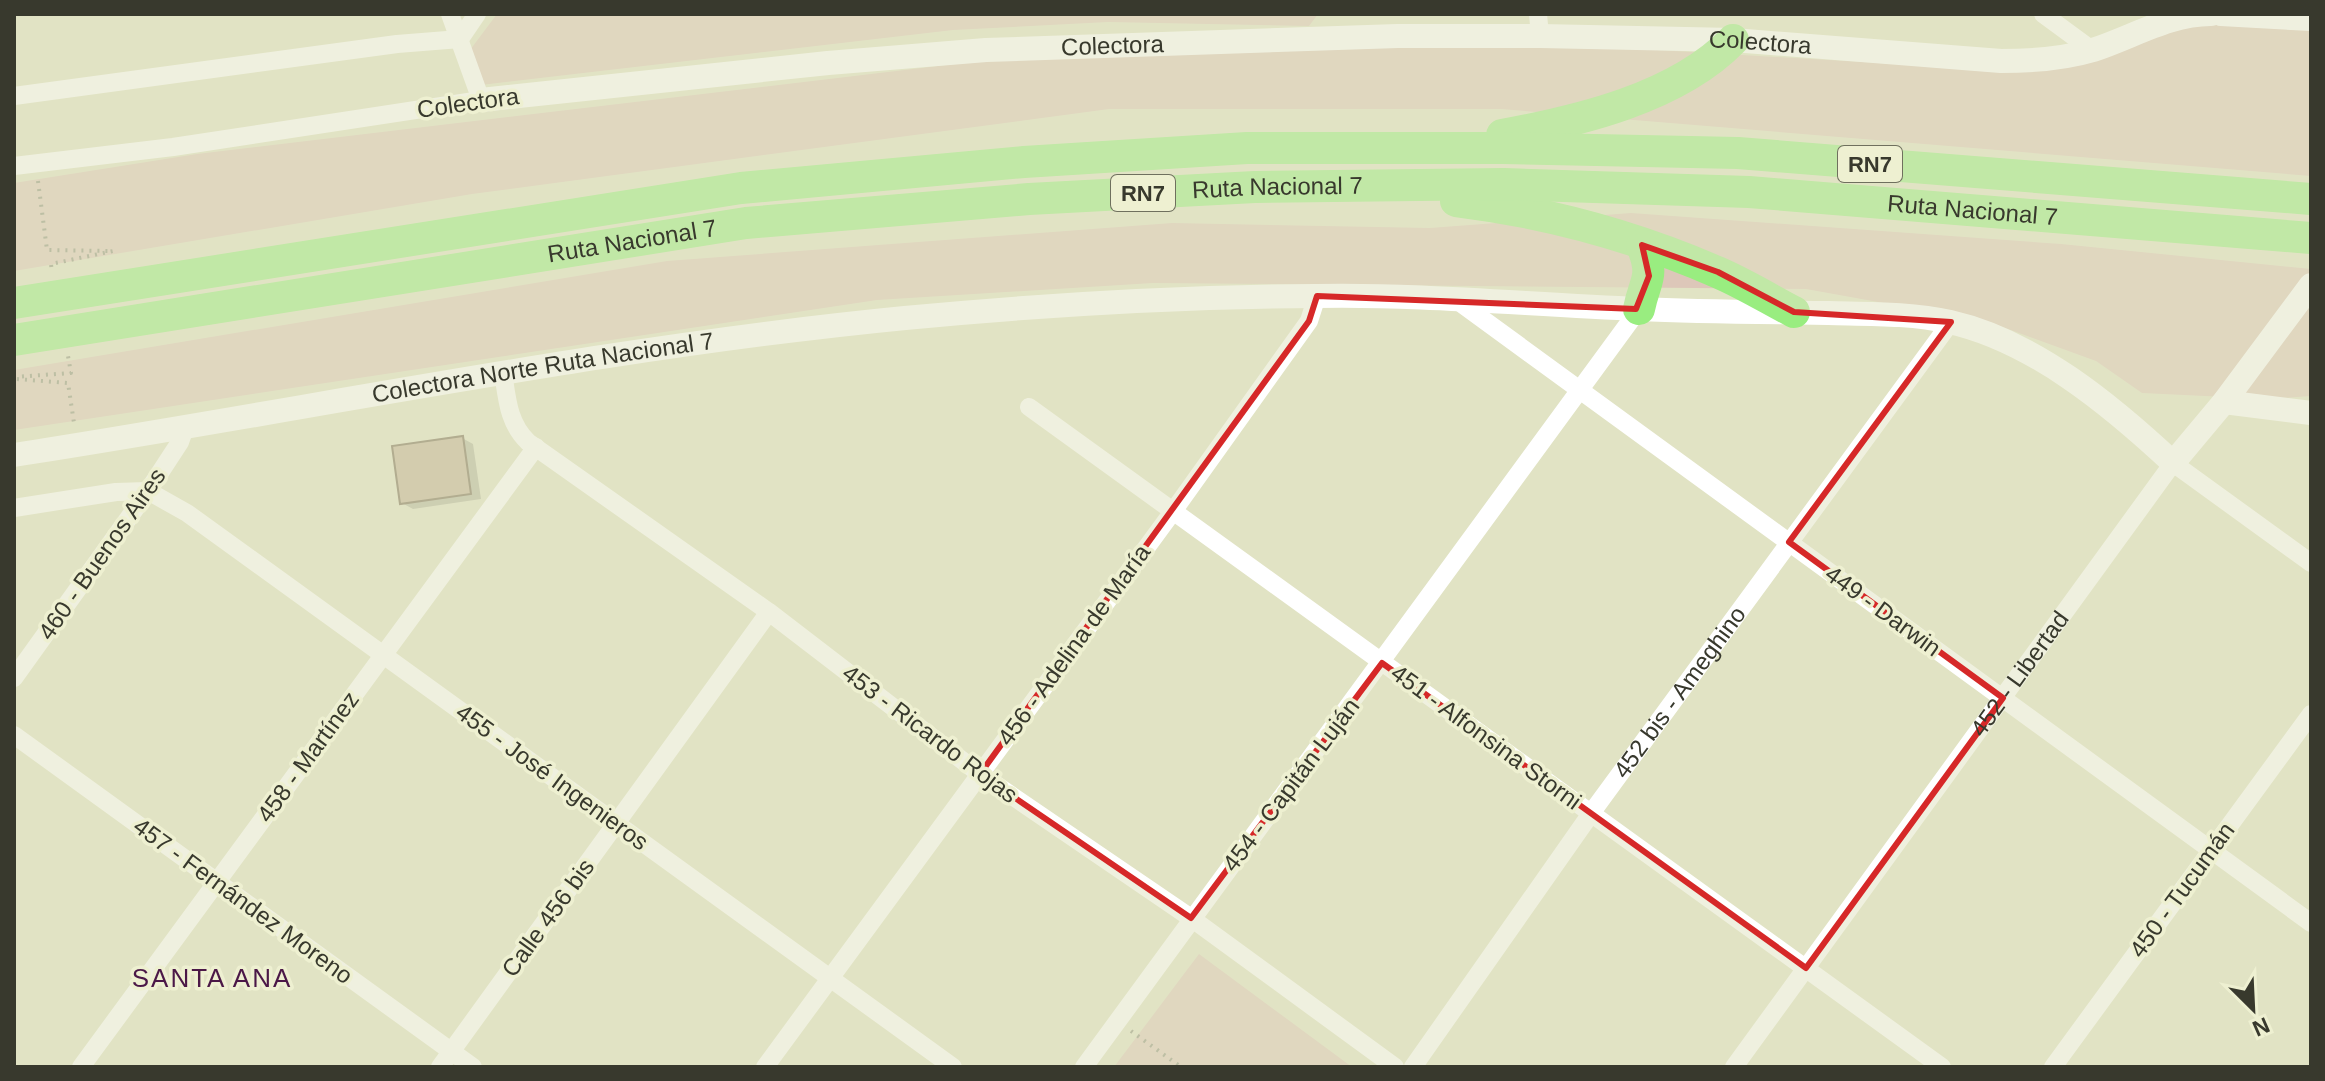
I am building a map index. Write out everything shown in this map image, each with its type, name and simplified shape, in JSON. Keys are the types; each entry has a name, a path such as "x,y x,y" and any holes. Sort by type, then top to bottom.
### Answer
{"highway":[{"path":"1436,148 1537,129 1646,96 1702,68 1733,40"},
{"name":"Ruta Nacional 7","path":"14,303 741,188 1024,162 1247,148 1738,153 2307,198"},
{"name":"Ruta Nacional 7","path":"14,340 746,223 1029,199 1255,187 1504,184 1749,192 2295,236"},
{"path":"1342,186 1486,204 1588,226 1718,272 1794,312"},
{"path":"1639,309 1649,276 1649,264 1642,245"}],"street":[{"path":"450,14 481,100"},
{"path":"460,39 477,14"},
{"path":"2043,14 2092,50"},
{"name":"Colectora","path":"16,161 173,147 481,100 828,63 986,50 1398,36 1539,25 2001,61 2044,61 2092,50 2160,19 2211,14"},
{"path":"2221,14 2311,19"},
{"path":"14,96 397,44 460,39"},
{"name":"452 - Libertad","path":"1734,1067 2173,463 2224,402 2311,285"},
{"path":"1317,296 1455,299 1639,309 1886,314 1951,322 2027,352 2070,377 2173,463 2311,563"},
{"name":"Colectora Norte Ruta Nacional 7","path":"14,455 503,372 888,320 1077,305 1317,296"},
{"name":"456 - Adelina de María","path":"765,1067 1174,510 1309,321 1317,296"},
{"name":"449 - Darwin","path":"1455,299 2311,923"},
{"name":"454 - Capitán Luján","path":"1084,1067 1639,309"},
{"name":"452 bis - Ameghino","path":"1413,1067 1592,812 1951,322"},
{"name":"453 - Ricardo Rojas","path":"503,372 511,420 518,433 769,612 980,774 1191,918 1395,1067"},
{"path":"2224,402 2311,413"},
{"name":"451 - Alfonsina Storni","path":"1029,407 1942,1067"},
{"name":"460 - Buenos Aires","path":"14,678 148,491 180,442 185,428"},
{"name":"458 - Martínez","path":"81,1067 536,447"},
{"path":"14,508 116,492 148,491"},
{"name":"455 - José Ingenieros","path":"148,491 187,513 953,1067"},
{"name":"Calle 456 bis","path":"440,1067 769,612"},
{"name":"450 - Tucumán","path":"2053,1067 2311,714"},
{"name":"457 - Fernández Moreno","path":"14,735 473,1067"}],"path":[{"path":"16,161 37,174 47,250 113,251 51,264"},
{"path":"14,378 71,373"},
{"path":"14,378 68,383 78,445"},
{"path":"1117,1022 1181,1067"}],"highlighted area":[{"path":"1642,245 1718,272 1794,312 1951,322 1789,542 2003,698 1806,968 1382,663 1191,918 980,774 1309,321 1317,296 1636,309 1649,276"}],"shaded area":[{"path":"497,14 1318,14 1309,26 1108,22 953,30 481,85 467,54"},
{"path":"2201,22 2311,30 2311,176 1501,109 1109,109 472,194 14,271 14,183 197,154 980,61 1403,47 1589,46 2031,72"},
{"path":"1631,213 2061,244 2311,269 2311,396 2268,399 2142,393 2096,361 1989,322 1806,289 1153,283 877,300 14,430 14,370 667,261 1172,223 1430,228"},
{"path":"1199,954 1352,1067 1114,1067"}],"building":[{"path":"463,436 471,494 400,504 392,446"}],"district":[{"name":"SANTA ANA","path":"212,978"}]}
